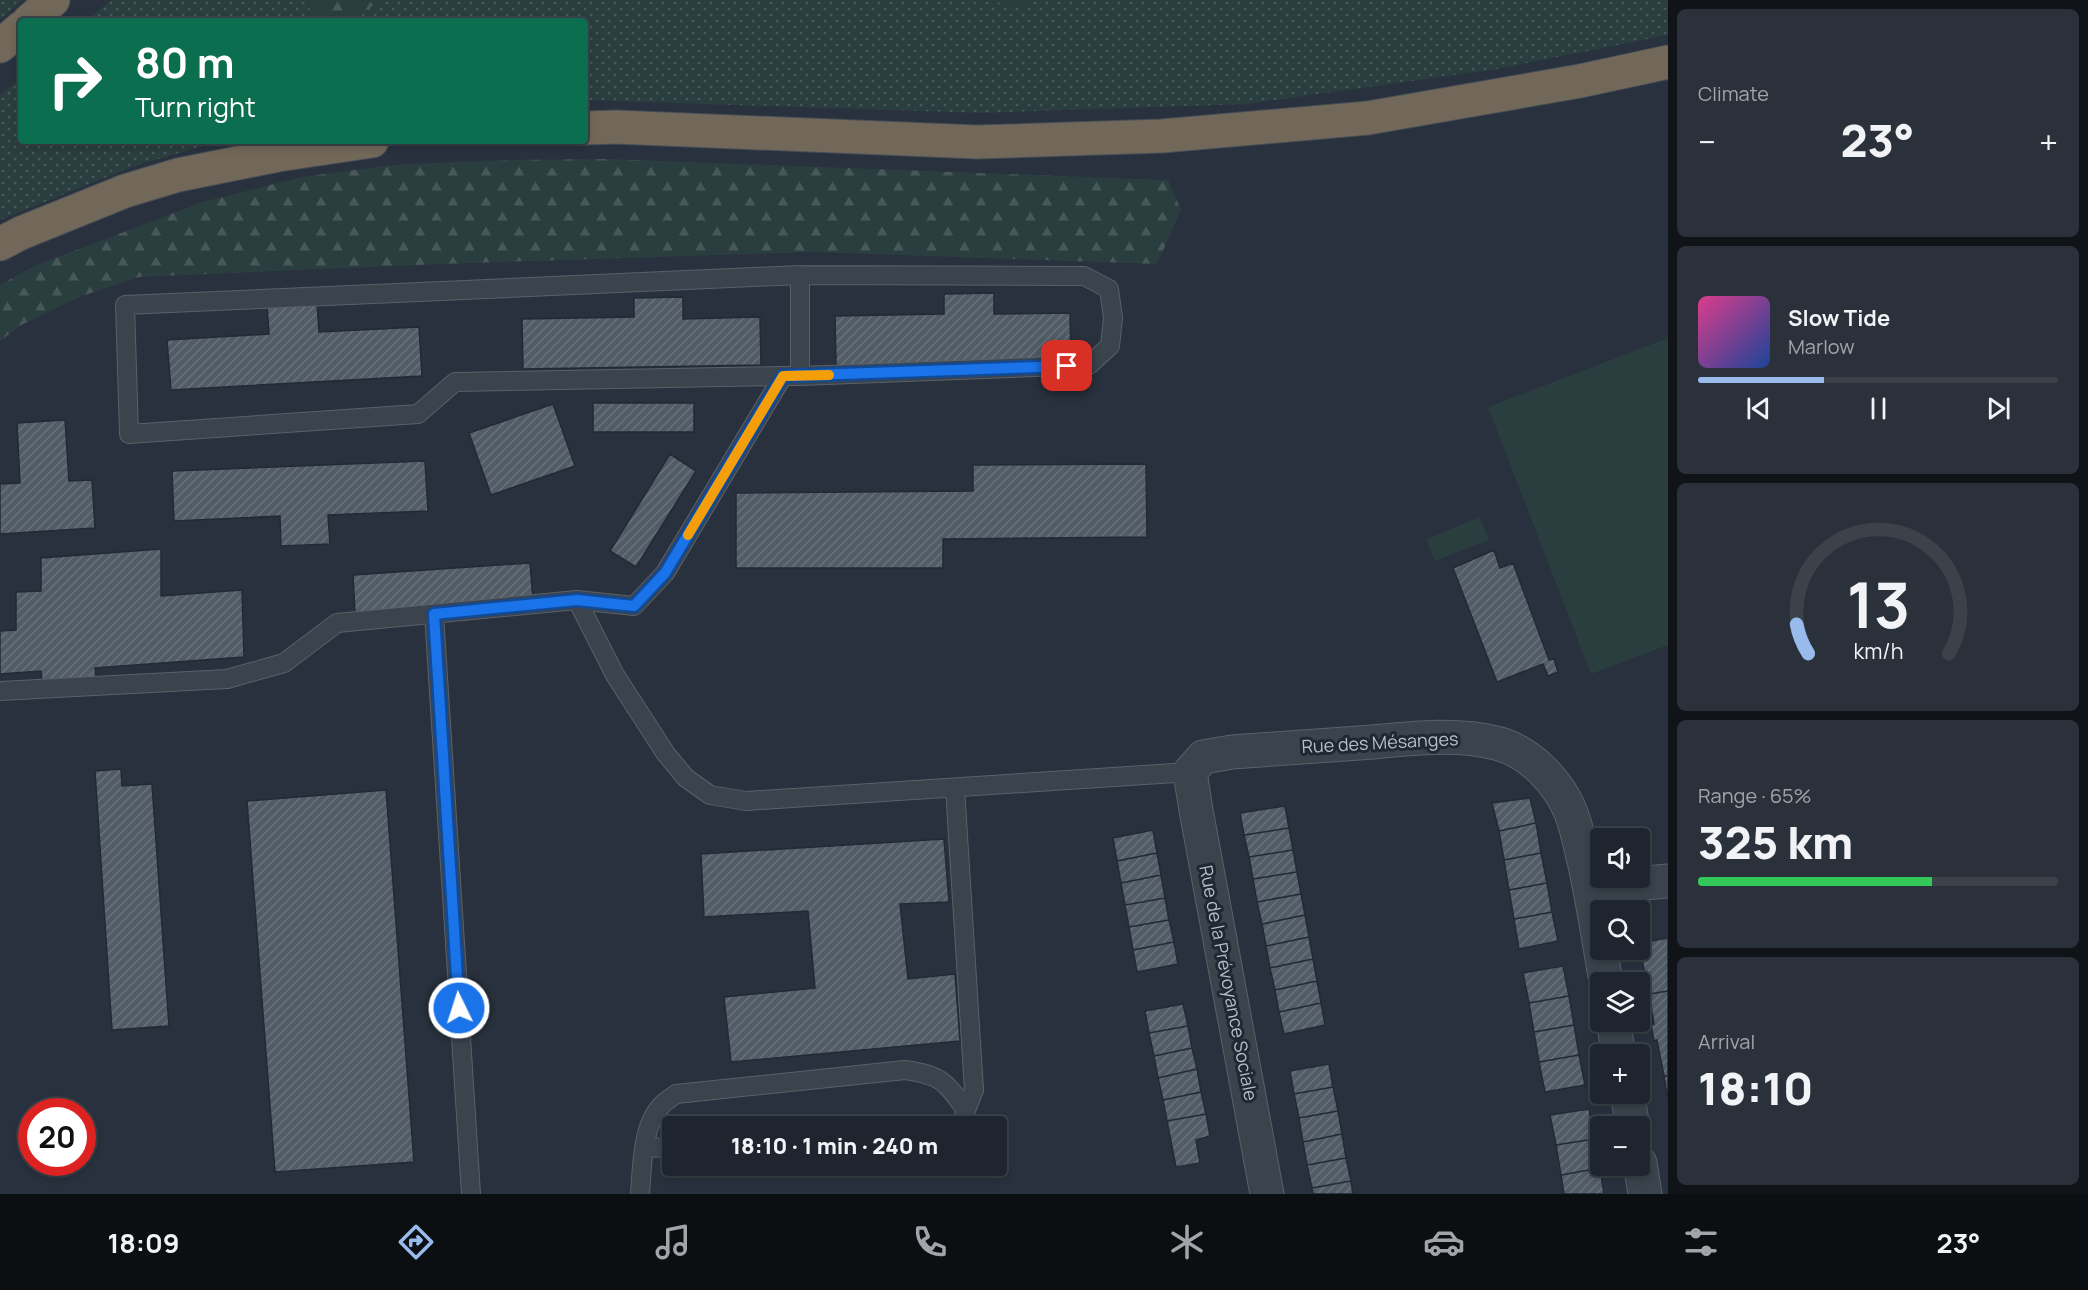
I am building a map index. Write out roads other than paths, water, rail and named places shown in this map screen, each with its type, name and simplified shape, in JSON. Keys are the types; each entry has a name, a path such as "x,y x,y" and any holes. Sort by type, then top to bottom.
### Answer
{"highway":[{"path":"32,18 53,0"},
{"path":"0,46 18,31"},
{"path":"588,128 616,127 977,142 1162,136 1368,118 1580,81 1668,62"},
{"path":"0,244 21,233 125,191 178,176 353,144"}],"street":[{"name":"Rue des Mésanges","path":"1190,772 1203,758 1232,752 1422,738 1474,739 1497,743 1526,757 1550,779 1563,797 1577,833 1590,888 1604,972"},
{"name":"Rue de la Prévoyance Sociale","path":"1190,772 1267,1194"},
{"path":"1650,883 1668,881"},
{"path":"1642,1176 1645,1194"}],"lane":[{"path":"0,691 227,679 284,663 337,623 577,600 634,606 665,573 792,376 800,275"},
{"path":"800,275 1084,276 1109,289 1113,318 1110,346 1089,365 792,376 455,382 418,414 129,434 125,305 800,275"},
{"path":"577,600 615,675 666,754 686,778 710,795 746,801 1190,772"},
{"path":"434,614 471,1194"},
{"path":"955,788 974,1090 963,1116"},
{"path":"640,1194 644,1148 650,1122 660,1106 676,1094 905,1070 930,1074 950,1088 961,1116"},
{"path":"644,1148 662,1147"}]}
